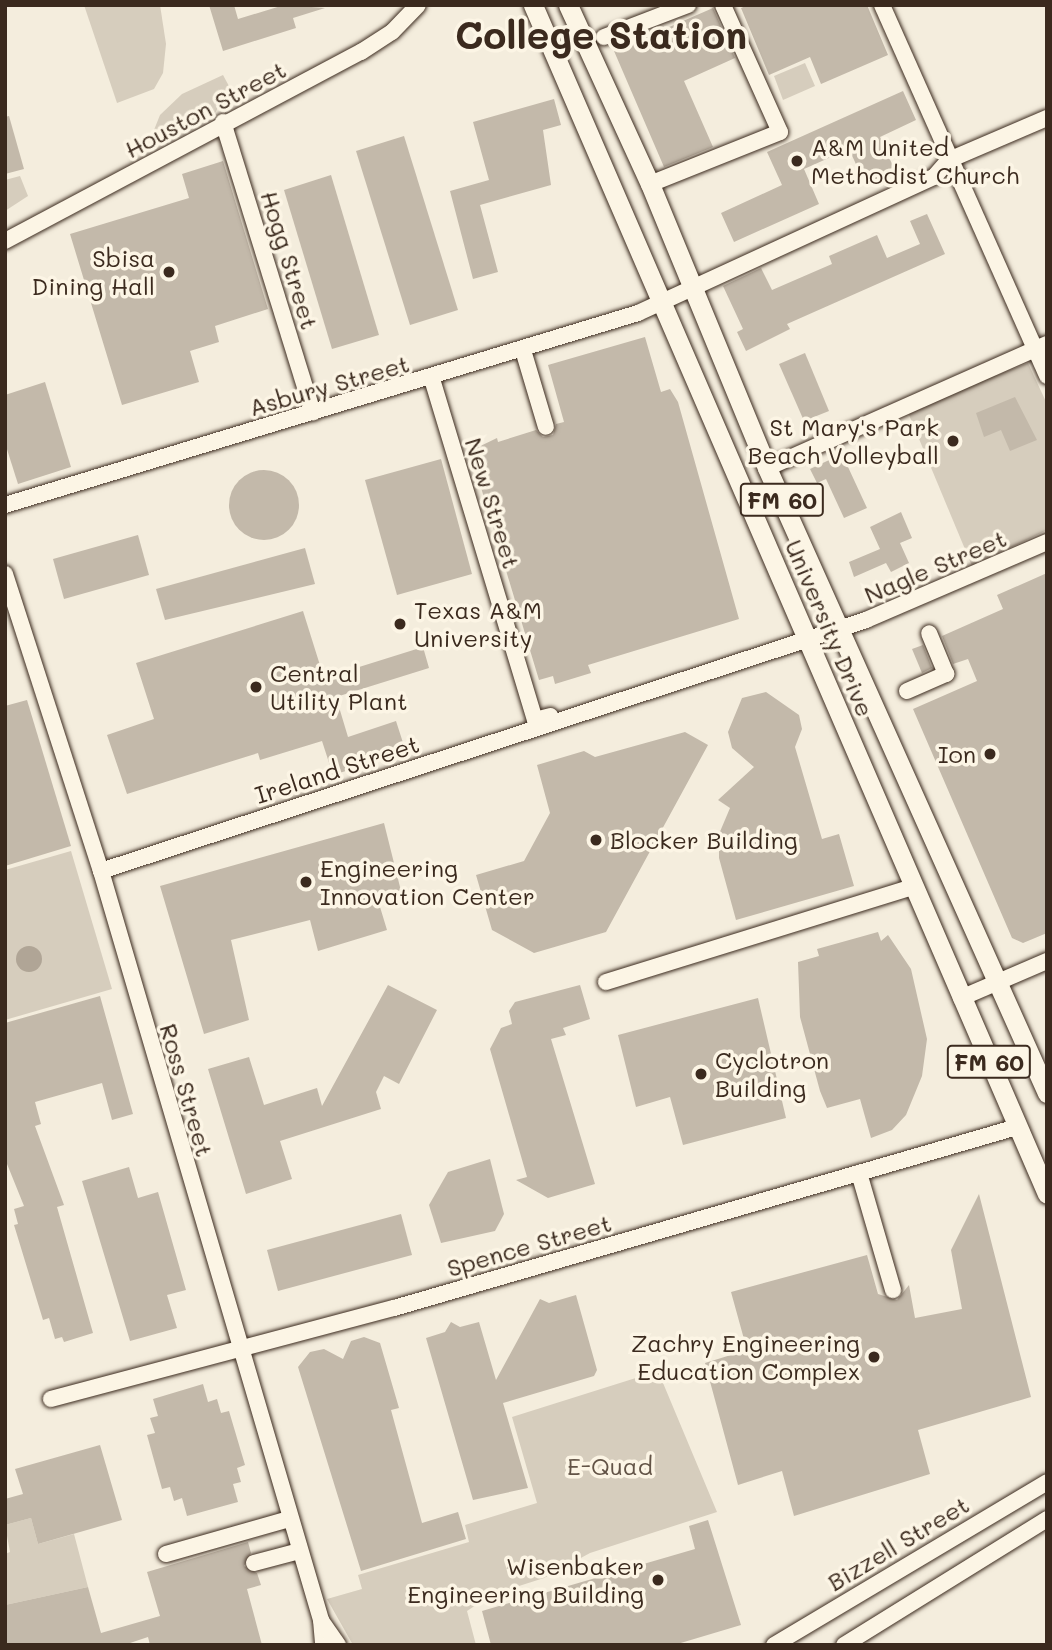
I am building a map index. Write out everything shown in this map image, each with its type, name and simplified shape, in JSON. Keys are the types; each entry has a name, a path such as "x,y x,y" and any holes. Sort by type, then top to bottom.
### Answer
{"main road":[{"name":"University Drive","path":"533,5 1047,1194"},
{"name":"University Drive","path":"568,5 650,184 767,468 1047,1093"}],"street":[{"name":"Houston Street","path":"5,241 223,122 360,52 418,5"},
{"path":"604,37 688,5"},
{"path":"650,184 780,132 723,5"},
{"path":"882,5 949,160 1041,347 1047,376"},
{"name":"Asbury Street","path":"5,505 523,351 662,301 934,177 949,160 1047,118"},
{"name":"Hogg Street","path":"223,122 313,412"},
{"path":"767,468 1041,347"},
{"path":"523,351 547,427"},
{"name":"New Street","path":"432,379 535,720"},
{"name":"Nagle Street","path":"808,638 840,628 1047,542"},
{"name":"Ross Street","path":"5,574 101,871 289,1519 321,1620 323,1645"},
{"path":"907,691 946,674 929,633"},
{"name":"Ireland Street","path":"101,871 808,638"},
{"name":"Ireland Street","path":"535,720 588,710"},
{"path":"606,982 913,887"},
{"path":"961,998 1047,961"},
{"name":"Spence Street","path":"51,1399 240,1349 1017,1127"},
{"path":"859,1173 893,1290"},
{"name":"Bizzell Street","path":"774,1645 1047,1482"},
{"path":"166,1554 289,1519"},
{"path":"844,1645 1047,1519"},
{"path":"254,1563 299,1551"},
{"name":"Ross Street","path":"321,1620 338,1645"}],"green space":[{"path":"84,5 160,5 166,44 163,73 154,89 117,103"},
{"path":"805,63 815,86 783,100 774,76"},
{"path":"223,75 230,88 215,113 158,142 150,140 160,115 182,94"},
{"path":"20,176 28,196 5,211 5,180"},
{"path":"1028,363 1047,404 1047,530 972,566 907,410"},
{"path":"71,851 112,989 5,1020 5,870"},
{"name":"E-Quad","path":"658,1371 717,1512 590,1553 544,1578 491,1595 467,1611 476,1645 353,1645 327,1599 362,1589 358,1575 469,1542 465,1525 537,1503 512,1417"},
{"path":"31,1518 38,1544 74,1534 88,1587 5,1605 5,1554 10,1552 5,1525"}],"shaded area":[{"path":"29,946 38,950 42,959 38,968 29,972 20,968 16,959 20,950"}],"building":[{"path":"209,5 234,5 238,19 284,5 325,8 293,18 296,28 223,51"},
{"path":"748,5 867,5 888,55 821,84 810,57 769,75 741,8"},
{"path":"713,8 735,58 684,81 713,147 664,167 614,51"},
{"name":"A&M United Methodist Church","path":"903,91 916,120 880,137 896,173 866,186 849,149 804,169 819,204 734,242 721,213 782,185 767,152"},
{"path":"554,99 561,125 543,130 551,185 480,205 498,272 473,279 450,191 489,180 473,122"},
{"path":"9,116 24,169 5,174 5,117"},
{"path":"404,136 458,310 410,325 356,151"},
{"name":"Sbisa Dining Hall","path":"223,161 268,309 215,326 219,342 190,351 199,382 122,405 70,234 189,198 182,174"},
{"path":"331,175 379,335 332,349 284,190"},
{"path":"927,214 945,254 787,324 790,329 746,351 737,332 743,329 723,286 761,268 772,290 832,264 829,256 877,235 887,258 920,244 910,221"},
{"path":"645,337 661,392 670,389 678,402 739,619 588,665 591,673 555,684 553,676 539,680 470,451 497,438 498,442 536,430 543,437 553,435 556,424 564,422 548,365"},
{"path":"805,353 829,411 804,421 779,364"},
{"path":"45,382 71,467 18,484 5,443 5,395"},
{"path":"1015,397 1037,440 1010,451 1001,430 984,437 976,413"},
{"path":"842,454 867,508 844,518 826,479 817,483 810,469"},
{"path":"441,459 472,574 397,595 365,480"},
{"path":"264,470 289,480 299,505 289,530 264,540 239,530 229,505 239,480"},
{"path":"901,512 912,538 900,543 909,563 891,572 886,563 854,577 849,562 880,549 870,527"},
{"path":"138,535 149,575 64,599 53,559"},
{"path":"305,548 315,584 165,620 156,589"},
{"name":"Ion","path":"1047,573 1047,933 1023,943 1012,938 913,709 977,681 968,659 953,664 942,636 1003,609 997,595"},
{"name":"Central Utility Plant","path":"303,611 324,678 423,647 429,668 336,697 348,737 396,721 406,752 333,775 322,741 260,760 258,753 127,794 107,735 154,719 136,663"},
{"path":"923,645 932,668 922,673 912,649"},
{"path":"766,692 799,715 802,729 795,747 822,839 839,834 854,886 736,920 719,858 719,834 730,808 718,800 754,767 732,748 728,732 742,698"},
{"path":"27,700 71,846 5,866 5,706"},
{"name":"Blocker Building","path":"685,732 708,745 606,932 534,953 492,930 476,875 524,861 550,813 537,765 584,751 595,757"},
{"name":"Engineering Innovation Center","path":"384,823 401,891 377,897 387,930 318,951 310,920 231,940 249,1020 204,1034 160,886"},
{"path":"878,932 881,941 888,935 911,969 927,1039 922,1076 906,1115 892,1130 871,1138 860,1099 827,1108 800,1017 798,962 819,956 817,949"},
{"path":"388,985 437,1010 399,1084 384,1076 376,1092 381,1109 280,1141 292,1179 246,1194 208,1069 249,1057 264,1105 317,1088 322,1106"},
{"path":"580,985 590,1019 563,1028 566,1035 551,1039 595,1184 548,1198 516,1180 527,1177 490,1049 501,1028 512,1024 509,1011 515,1002"},
{"path":"100,996 133,1114 112,1120 102,1083 35,1102 41,1124 35,1126 64,1205 57,1207 93,1333 64,1342 62,1337 55,1339 49,1318 43,1320 14,1225 18,1224 14,1209 24,1206 5,1159 5,1023"},
{"name":"Cyclotron Building","path":"758,998 786,1118 683,1145 670,1097 636,1107 618,1035"},
{"path":"490,1159 504,1214 495,1231 441,1243 429,1205 448,1172"},
{"path":"129,1167 138,1198 158,1192 186,1290 167,1295 177,1328 130,1341 82,1181"},
{"name":"Zachry Engineering Education Complex","path":"979,1194 1031,1397 918,1430 930,1474 794,1516 782,1471 738,1485 705,1363 747,1350 731,1292 867,1255 878,1294 897,1300 909,1285 915,1318 962,1309 951,1250"},
{"path":"401,1214 412,1255 278,1291 267,1250"},
{"path":"576,1295 597,1370 594,1376 503,1403 528,1488 473,1500 426,1338 445,1332 451,1322 460,1327 479,1322 496,1380 540,1299 549,1303"},
{"path":"364,1337 380,1343 399,1408 391,1410 422,1523 458,1512 466,1539 361,1571 298,1367 310,1352 324,1349 343,1359 351,1341"},
{"path":"203,1384 208,1402 217,1399 221,1413 229,1411 245,1465 237,1468 241,1482 233,1484 238,1502 187,1516 182,1498 174,1501 170,1487 162,1489 147,1435 155,1433 150,1418 158,1416 153,1399"},
{"path":"100,1445 122,1520 38,1544 31,1518 5,1525 5,1499 23,1494 15,1469"},
{"name":"Wisenbaker Engineering Building","path":"708,1520 741,1625 674,1645 491,1645 482,1611 695,1549 689,1526"},
{"path":"248,1542 251,1553 244,1566 257,1573 261,1585 247,1589 262,1645 150,1645 148,1637 124,1645 5,1645 5,1605 88,1587 101,1633 160,1616 147,1572"}],"place":[{"name":"A&M United Methodist Church","path":"797,161"},
{"name":"Sbisa Dining Hall","path":"169,272"},
{"name":"St Mary's Park Beach Volleyball","path":"953,441"},
{"name":"Texas A&M University","path":"400,624"},
{"name":"Central Utility Plant","path":"256,687"},
{"name":"Ion","path":"990,754"},
{"name":"Blocker Building","path":"596,840"},
{"name":"Engineering Innovation Center","path":"306,882"},
{"name":"Cyclotron Building","path":"701,1074"},
{"name":"Zachry Engineering Education Complex","path":"874,1357"},
{"name":"Wisenbaker Engineering Building","path":"658,1580"}],"district":[{"name":"College Station","path":"601,35"}]}
